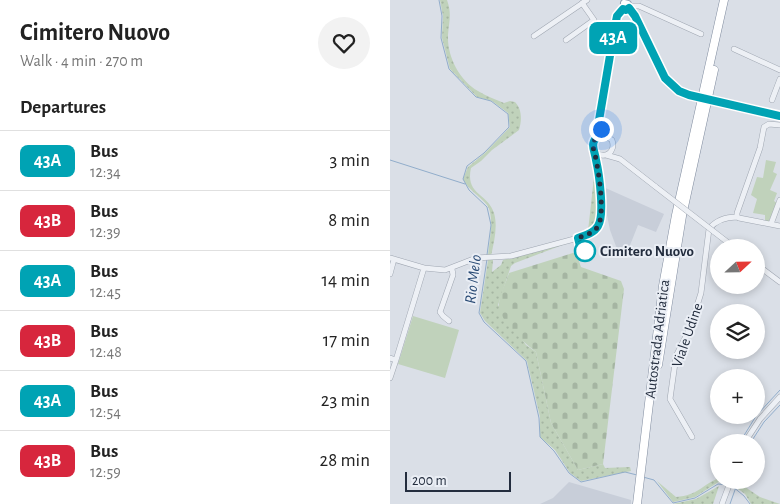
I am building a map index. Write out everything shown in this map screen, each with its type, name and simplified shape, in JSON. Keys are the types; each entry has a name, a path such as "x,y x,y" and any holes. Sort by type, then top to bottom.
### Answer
{"highway":[{"name":"Autostrada Adriatica","path":"641,503 663,286 672,233 724,0"},
{"name":"Autostrada Adriatica","path":"641,503 639,490 645,462 659,358 682,216 729,0"}],"main road":[{"path":"626,5 635,16 665,78 679,91 780,116"}],"street":[{"path":"534,36 584,2 594,20 566,40"},
{"path":"390,274 392,258 438,271 452,269 467,261 512,256 593,232 600,223 601,213 598,166 593,145 596,138 617,16 626,5 639,6 701,34"},
{"path":"635,16 639,6"},
{"path":"734,49 780,70"},
{"path":"772,100 780,79"},
{"path":"598,123 604,135 611,139 620,158 724,239"},
{"path":"780,125 769,124 764,127 760,148 753,162 748,186 738,209 737,217 780,226"},
{"path":"596,138 604,135"},
{"path":"598,166 604,156 611,152 613,146"},
{"path":"595,152 604,156 620,158"},
{"path":"771,224 780,200"},
{"name":"Viale Udine","path":"692,437 670,399 674,363 690,328 700,297 709,229 714,222 737,217"},
{"path":"390,378 393,359 424,268"},
{"path":"449,321 440,312 453,275 452,269"},
{"path":"765,271 780,282"},
{"path":"750,434 760,419 780,397"},
{"path":"722,504 728,489"}],"shaded area":[{"path":"601,186 664,214 656,232 638,225 625,258 617,249 610,230"},
{"path":"569,482 631,500 631,504 540,504 553,498"}],"green space":[{"path":"440,0 447,0 449,5 448,43 452,59 465,81 478,91 504,103 515,102 520,111 519,130 471,168 471,184 491,206 494,213 496,229 491,256 488,256 491,223 489,210 487,205 468,187 463,179 468,167 485,153 510,127 508,113 492,101 477,97 450,69 442,38 443,16"},
{"path":"766,160 776,162 773,172 777,174 770,190 777,193 774,201 777,203 769,221 765,221 765,215 753,213 757,199 751,195 757,177 763,178"},
{"path":"594,177 597,180 599,215 593,227 588,231"},
{"path":"573,241 511,266 498,305 526,345 536,352 551,423 578,470 603,464 605,468 630,467 631,471 581,481 570,473 555,450 540,437 540,417 527,361 485,321 480,313 488,260 493,260 492,272 501,265 503,260"},
{"path":"576,252 581,267 621,281 624,289 603,464 578,470 551,423 536,352 506,323 499,309 499,303 509,273"},
{"path":"413,316 459,330 445,378 398,364"},
{"path":"657,481 676,497 695,492 710,483 710,487 695,497 673,502"},
{"path":"714,489 718,489 713,504 673,504 696,499"},
{"path":"738,489 748,489 760,497 780,504 751,504 745,494"}],"waterway":[{"name":"Rio Melo","path":"439,0 442,16 441,38 449,69 476,97 491,101 508,114 509,127 484,153 467,166 463,179 469,190 487,207 491,225 487,255"},
{"path":"390,160 465,184"},
{"name":"Rio Melo","path":"487,259 479,313 484,322 526,361 539,418 540,437 554,451 569,473 581,482 625,472 637,475"},
{"path":"745,434 756,416 780,390"},
{"path":"756,434 764,422 780,405"},
{"name":"Rio Melo","path":"643,477 654,480 673,503 695,498 710,489"},
{"path":"730,504 735,489"},
{"name":"Rio Melo","path":"736,489 750,504"}],"bus line":[{"name":"43A","path":"590,247 588,251 581,250 578,238 593,232 600,223 598,166 593,145 596,138 606,71 617,16 620,11 629,8 635,16 660,70 669,83 679,91 780,116"}],"place":[{"name":"Cimitero Nuovo","path":"585,251"}],"route":[{"path":"585,251 578,238 593,232 600,223 598,166 593,145 596,138 604,135 601,129"}]}
